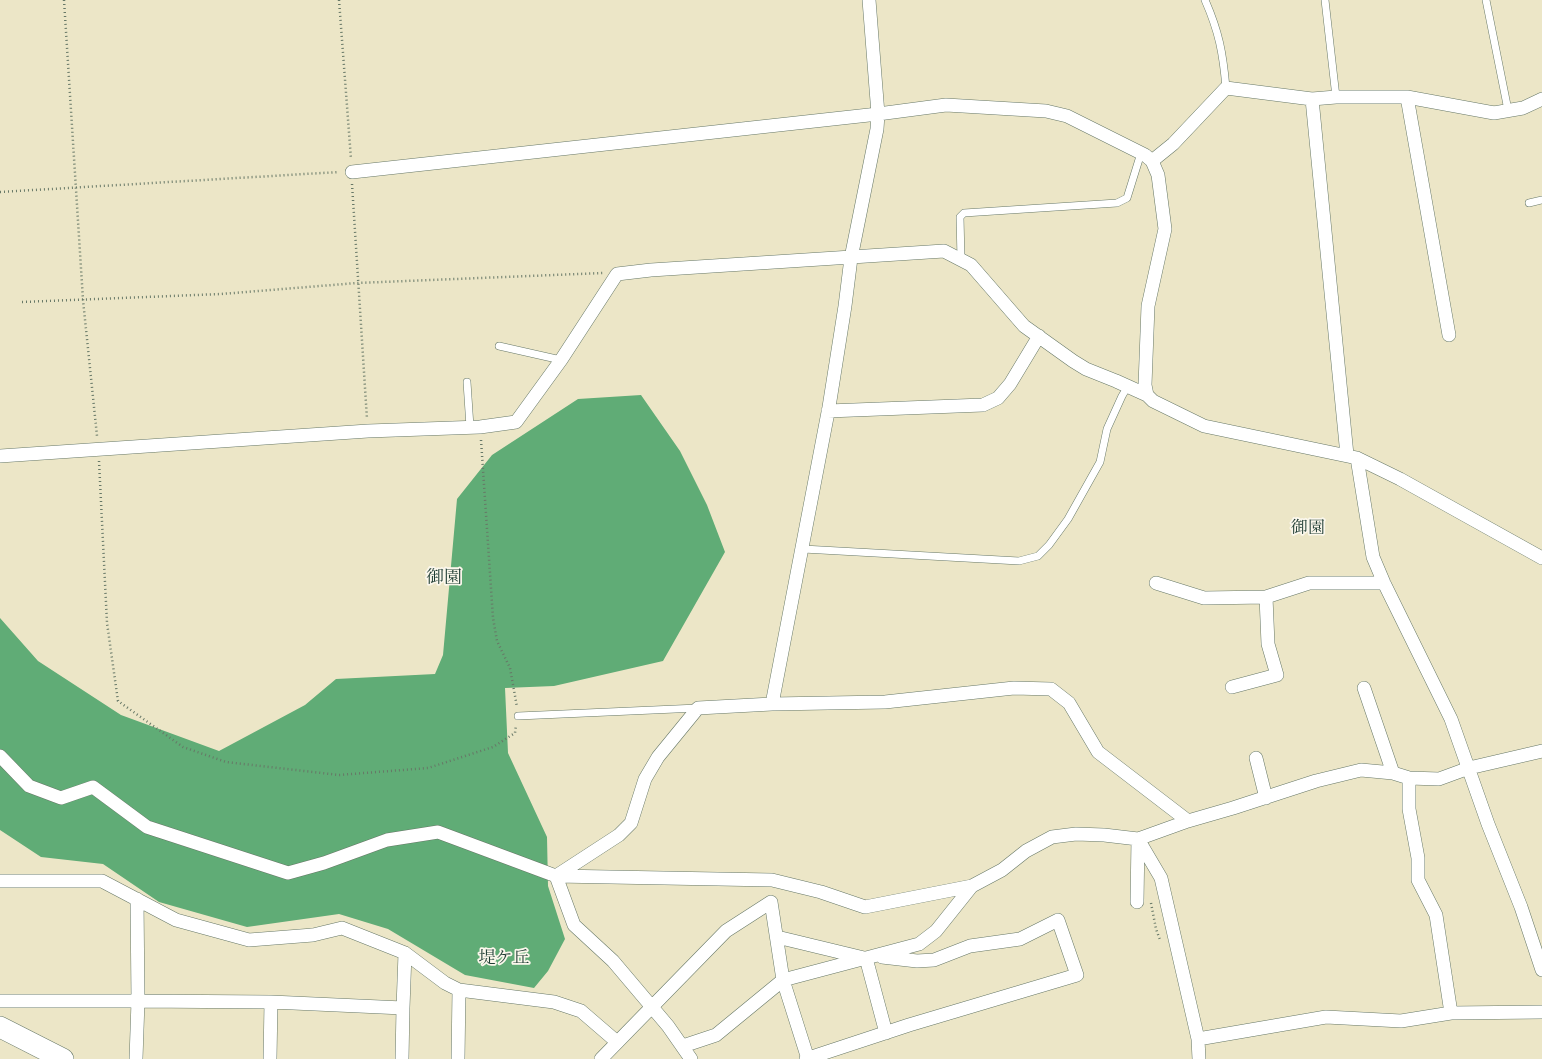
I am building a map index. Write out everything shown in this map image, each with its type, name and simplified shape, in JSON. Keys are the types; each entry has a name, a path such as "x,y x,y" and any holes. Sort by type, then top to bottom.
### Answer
{"main road":[{"path":"0,1027 63,1059"}],"street":[{"path":"772,704 828,411 845,306 851,258 871,165 877,129 878,114 869,0"},
{"path":"1147,157 1173,144 1226,88 1312,99 1336,97 1408,98 1494,113 1523,108 1542,99"},
{"path":"1408,98 1449,335"},
{"path":"1312,99 1352,457 1373,557 1384,583 1451,719 1488,824 1521,907 1542,970"},
{"path":"352,172 878,114 946,105 1046,110 1067,116 1147,157 1158,175 1165,230 1148,306 1145,385 1147,396"},
{"path":"0,456 368,431 475,427 516,422 561,360 617,274 651,270 851,258 944,250 971,265 1024,326 1086,369 1128,386 1147,396 1153,401 1204,426 1352,457 1400,479 1542,558"},
{"path":"828,411 983,405 998,398 1010,384 1039,336"},
{"path":"1156,584 1204,598 1266,597 1309,583 1384,583"},
{"path":"1232,687 1277,675 1268,644 1266,597"},
{"path":"556,876 619,835 631,823 645,779 658,757 698,708 772,704 885,702 1014,688 1050,689 1069,703 1098,752 1188,821"},
{"path":"1364,688 1393,773"},
{"path":"0,756 29,786 61,798 93,788 147,827 288,873 324,864 387,840 438,832 556,876 772,880 821,892 865,907 972,886 1002,870 1026,851 1052,837 1076,834 1104,834 1138,839 1188,821 1266,798 1316,781 1361,770 1393,773 1409,778 1439,779 1469,768 1542,752"},
{"path":"1256,758 1266,798"},
{"path":"1409,778 1409,809 1418,858 1418,880 1436,915 1452,1013"},
{"path":"1138,839 1138,902"},
{"path":"1138,839 1161,878 1198,1039 1199,1059"},
{"path":"556,876 574,925 613,961 651,1005 683,1046 691,1059"},
{"path":"0,881 102,880 176,920 249,940 313,935 342,928 405,953 445,983 459,990 554,1002 581,1011 617,1042"},
{"path":"772,880 771,902 778,937 783,980 807,1059 886,1033 1077,975 1058,920 1020,939 970,946 934,960 917,961 871,957 778,937"},
{"path":"683,1046 716,1035 783,980 919,944 936,931 972,886"},
{"path":"136,1059 138,1001 137,899"},
{"path":"601,1059 651,1005 726,931 771,902"},
{"path":"402,1059 405,953"},
{"path":"871,957 886,1033"},
{"path":"458,1059 459,990"},
{"path":"0,1001 271,1002 403,1008"},
{"path":"270,1059 271,1002"},
{"path":"1198,1039 1326,1017 1401,1021 1452,1013 1542,1012"}],"lane":[{"path":"1205,0 1214,21 1223,52 1226,88"},
{"path":"1325,0 1336,97"},
{"path":"1486,0 1508,110"},
{"path":"961,259 960,217 964,213 1117,203 1127,198 1147,157"},
{"path":"1529,203 1542,200"},
{"path":"499,346 561,360"},
{"path":"467,382 475,427"},
{"path":"802,549 1019,561 1038,556 1049,545 1068,519 1100,462 1107,429 1128,386"},
{"path":"518,716 698,708"}],"path":[{"path":"64,0 84,300 98,449 107,623 118,701 183,747 226,762 339,775 428,768 493,747 515,733 518,716 515,688 510,668 497,640 493,618 475,427"},
{"path":"339,0 352,172 357,283 368,431"},
{"path":"0,192 352,172"},
{"path":"22,302 221,294 357,283 593,273 617,274"}],"green space":[{"path":"641,395 680,451 707,505 725,552 663,661 554,686 505,688 508,753 547,837 548,886 565,939 548,971 534,988 465,975 388,929 339,914 247,927 159,902 103,864 41,857 0,830 0,618 38,661 121,715 219,751 305,705 336,679 435,674 443,655 457,499 492,455 578,399"}],"district":[{"name":"御園","path":"1308,530"},
{"name":"御園","path":"444,580"},
{"name":"堤ケ丘","path":"504,960"}]}
